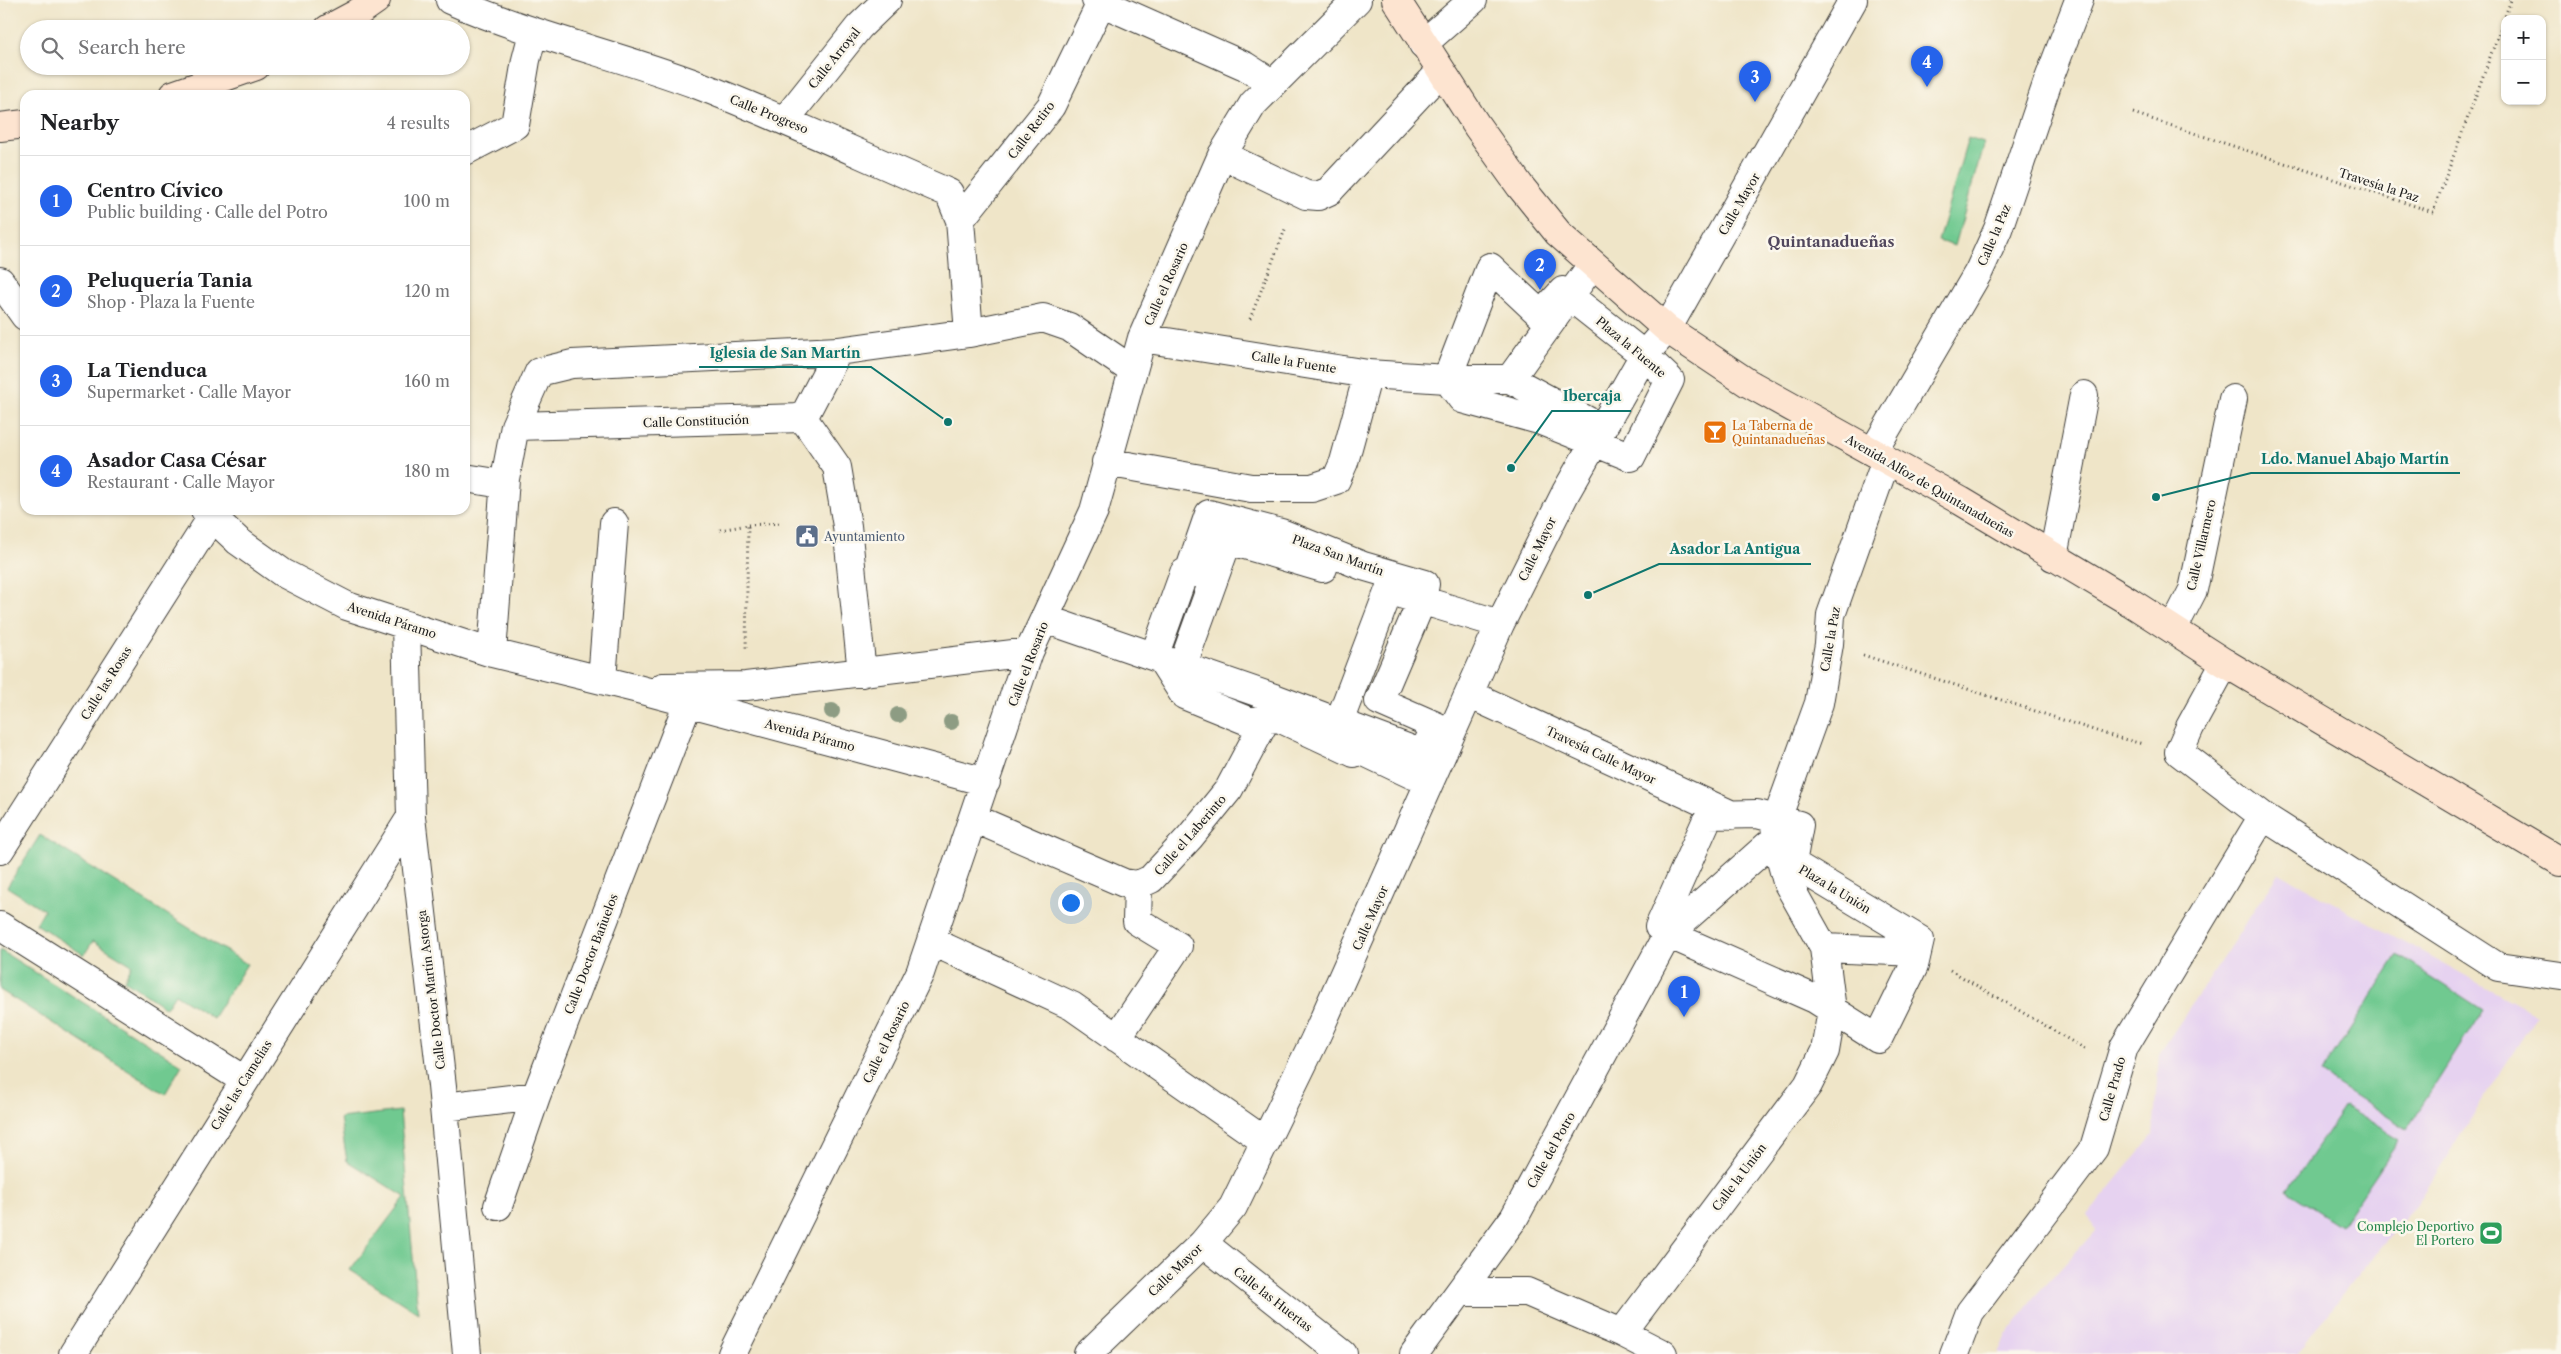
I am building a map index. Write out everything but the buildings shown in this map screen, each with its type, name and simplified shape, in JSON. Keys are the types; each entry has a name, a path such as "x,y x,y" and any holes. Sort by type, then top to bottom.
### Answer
{"main road":[{"path":"345,20 376,0"},
{"name":"Avenida Alfoz de Quintanadueñas","path":"1396,0 1423,44 1520,186 1558,233 1592,265 1667,329 1748,383 1880,456 2053,557 2226,663 2561,862"},
{"path":"187,90 230,75"},
{"path":"0,127 20,125"}],"street":[{"name":"Calle Progreso","path":"450,0 496,20 533,33 696,84 785,120 950,193 960,220 969,332"},
{"name":"Calle Arroyal","path":"785,120 859,27 887,0"},
{"name":"Calle el Rosario","path":"732,1354 920,973 1029,652 1094,511 1106,462 1142,338 1222,155 1253,104 1357,0"},
{"path":"1423,44 1473,0"},
{"name":"Calle Mayor","path":"1088,1354 1203,1243 1233,1206 1266,1142 1366,927 1431,756 1469,694 1500,624 1597,435 1644,355 1667,329 1853,0"},
{"name":"Calle la Paz","path":"1776,829 1818,703 1829,644 1831,615 1880,456 1979,271 1998,229 2047,84 2080,0"},
{"name":"Calle Retiro","path":"960,220 1052,106 1098,2 1246,66 1273,84"},
{"path":"470,148 515,125 526,60 533,33"},
{"path":"1222,155 1300,192 1318,196 1330,191 1441,71"},
{"path":"1592,265 1510,379 1597,435"},
{"path":"1447,379 1490,267 1541,315 1563,291 1570,297"},
{"path":"0,281 20,306"},
{"name":"Plaza la Fuente","path":"1447,379 1462,400 1597,435 1631,457 1670,380 1644,355 1570,297"},
{"path":"492,653 505,479 514,426 539,372 572,364 838,351 969,332 1043,318 1069,327 1132,370"},
{"name":"Calle la Fuente","path":"1142,338 1368,374 1447,379 1510,379"},
{"path":"838,351 803,418 837,466 847,526 862,673"},
{"path":"1106,462 1251,488 1312,488 1336,480 1344,462 1368,374"},
{"path":"2053,557 2084,395"},
{"name":"Calle Villarmero","path":"2173,629 2192,590 2233,399"},
{"name":"Calle Constitución","path":"514,426 803,418"},
{"path":"1251,488 1172,663 1184,695 1248,721 1271,709 1339,722 1431,756"},
{"name":"Calle las Rosas","path":"0,850 208,515"},
{"name":"Avenida Páramo","path":"211,515 238,541 283,573 347,606 492,653 634,688 986,782"},
{"path":"602,680 614,523"},
{"name":"Plaza San Martín","path":"1231,531 1301,560 1389,590 1500,624"},
{"name":"Plaza San Martín","path":"1231,531 1281,533 1363,566 1425,584 1422,600"},
{"name":"Plaza San Martín","path":"1339,722 1389,590"},
{"path":"1271,709 1279,718 1354,754 1356,748 1413,775 1431,756 1436,726 1379,701 1422,600"},
{"path":"1045,619 1172,663"},
{"name":"Calle Doctor Martín Astorga","path":"406,624 411,816 444,1107 467,1354"},
{"name":"Avenida Páramo","path":"634,688 746,686 1029,652"},
{"path":"2226,663 2190,727 2179,752 2263,816 2498,967 2561,976"},
{"name":"Travesía Calle Mayor","path":"1469,694 1732,815"},
{"name":"Calle Doctor Bañuelos","path":"498,1206 536,1096 688,703"},
{"name":"Calle el Laberinto","path":"1138,885 1151,880 1229,790 1271,709"},
{"path":"1732,815 1709,816 1659,927 1668,934 1815,999 1878,1039 1914,966 1917,952 1824,948"},
{"name":"Plaza la Unión","path":"1732,815 1776,829 1799,825 1792,863 1920,940 1917,952"},
{"name":"Calle las Camelias","path":"73,1354 411,816"},
{"name":"Calle Prado","path":"1951,1353 1970,1312 2094,1148 2124,1047 2263,816"},
{"path":"973,818 1124,884 1138,885 1137,921 1178,946 1117,1038"},
{"path":"1668,934 1776,829"},
{"name":"Plaza la Unión","path":"1776,829 1787,882 1824,948 1832,1010"},
{"path":"0,926 244,1080"},
{"name":"Calle del Potro","path":"1414,1354 1514,1218 1668,934"},
{"path":"931,941 1072,1006 1266,1142"},
{"name":"Calle la Unión","path":"1622,1333 1808,1085 1825,1051 1832,1010"},
{"path":"444,1107 536,1096"},
{"name":"Calle las Huertas","path":"1203,1243 1342,1354"},
{"path":"1460,1292 1527,1292 1622,1333 1663,1354"}],"path":[{"name":"Travesía la Paz","path":"2133,113 2433,212 2511,0"},
{"path":"1236,353 1300,192"},
{"path":"720,530 781,522"},
{"path":"746,686 748,526"},
{"path":"1829,644 2115,737"},
{"path":"1917,952 2118,1068"}],"shaded area":[{"path":"2279,873 2537,1015 2416,1205 2331,1308 2297,1354 1998,1354 2010,1329 2034,1298 2095,1231 2088,1215 2153,1135 2159,1054"}],"green space":[{"path":"1968,138 1984,143 1955,246 1938,241"},
{"path":"40,835 247,964 213,1018 175,994 166,1008 124,980 132,965 93,941 84,955 36,924 44,910 7,887"},
{"path":"0,950 182,1065 165,1094 0,990"},
{"path":"2398,955 2483,1010 2407,1129 2321,1074"},
{"path":"2345,1106 2400,1139 2341,1226 2287,1191"},
{"path":"400,1111 418,1313 350,1270 405,1197 347,1161 340,1118"}],"place":[{"name":"Asador Casa César","path":"1927,87"},
{"name":"La Tienduca","path":"1755,102"},
{"name":"Peluquería Tania","path":"1540,290"},
{"name":"Iglesia de San Martín","path":"948,422"},
{"name":"La Taberna de Quintanadueñas","path":"1715,432"},
{"name":"Ibercaja","path":"1511,468"},
{"name":"Ldo. Manuel Abajo Martín","path":"2156,497"},
{"name":"Ayuntamiento","path":"807,536"},
{"name":"Asador La Antigua","path":"1588,595"},
{"name":"Centro Cívico","path":"1684,1017"},
{"name":"Complejo Deportivo El Portero","path":"2491,1233"}],"district":[{"name":"Quintanadueñas","path":"1831,241"}]}
